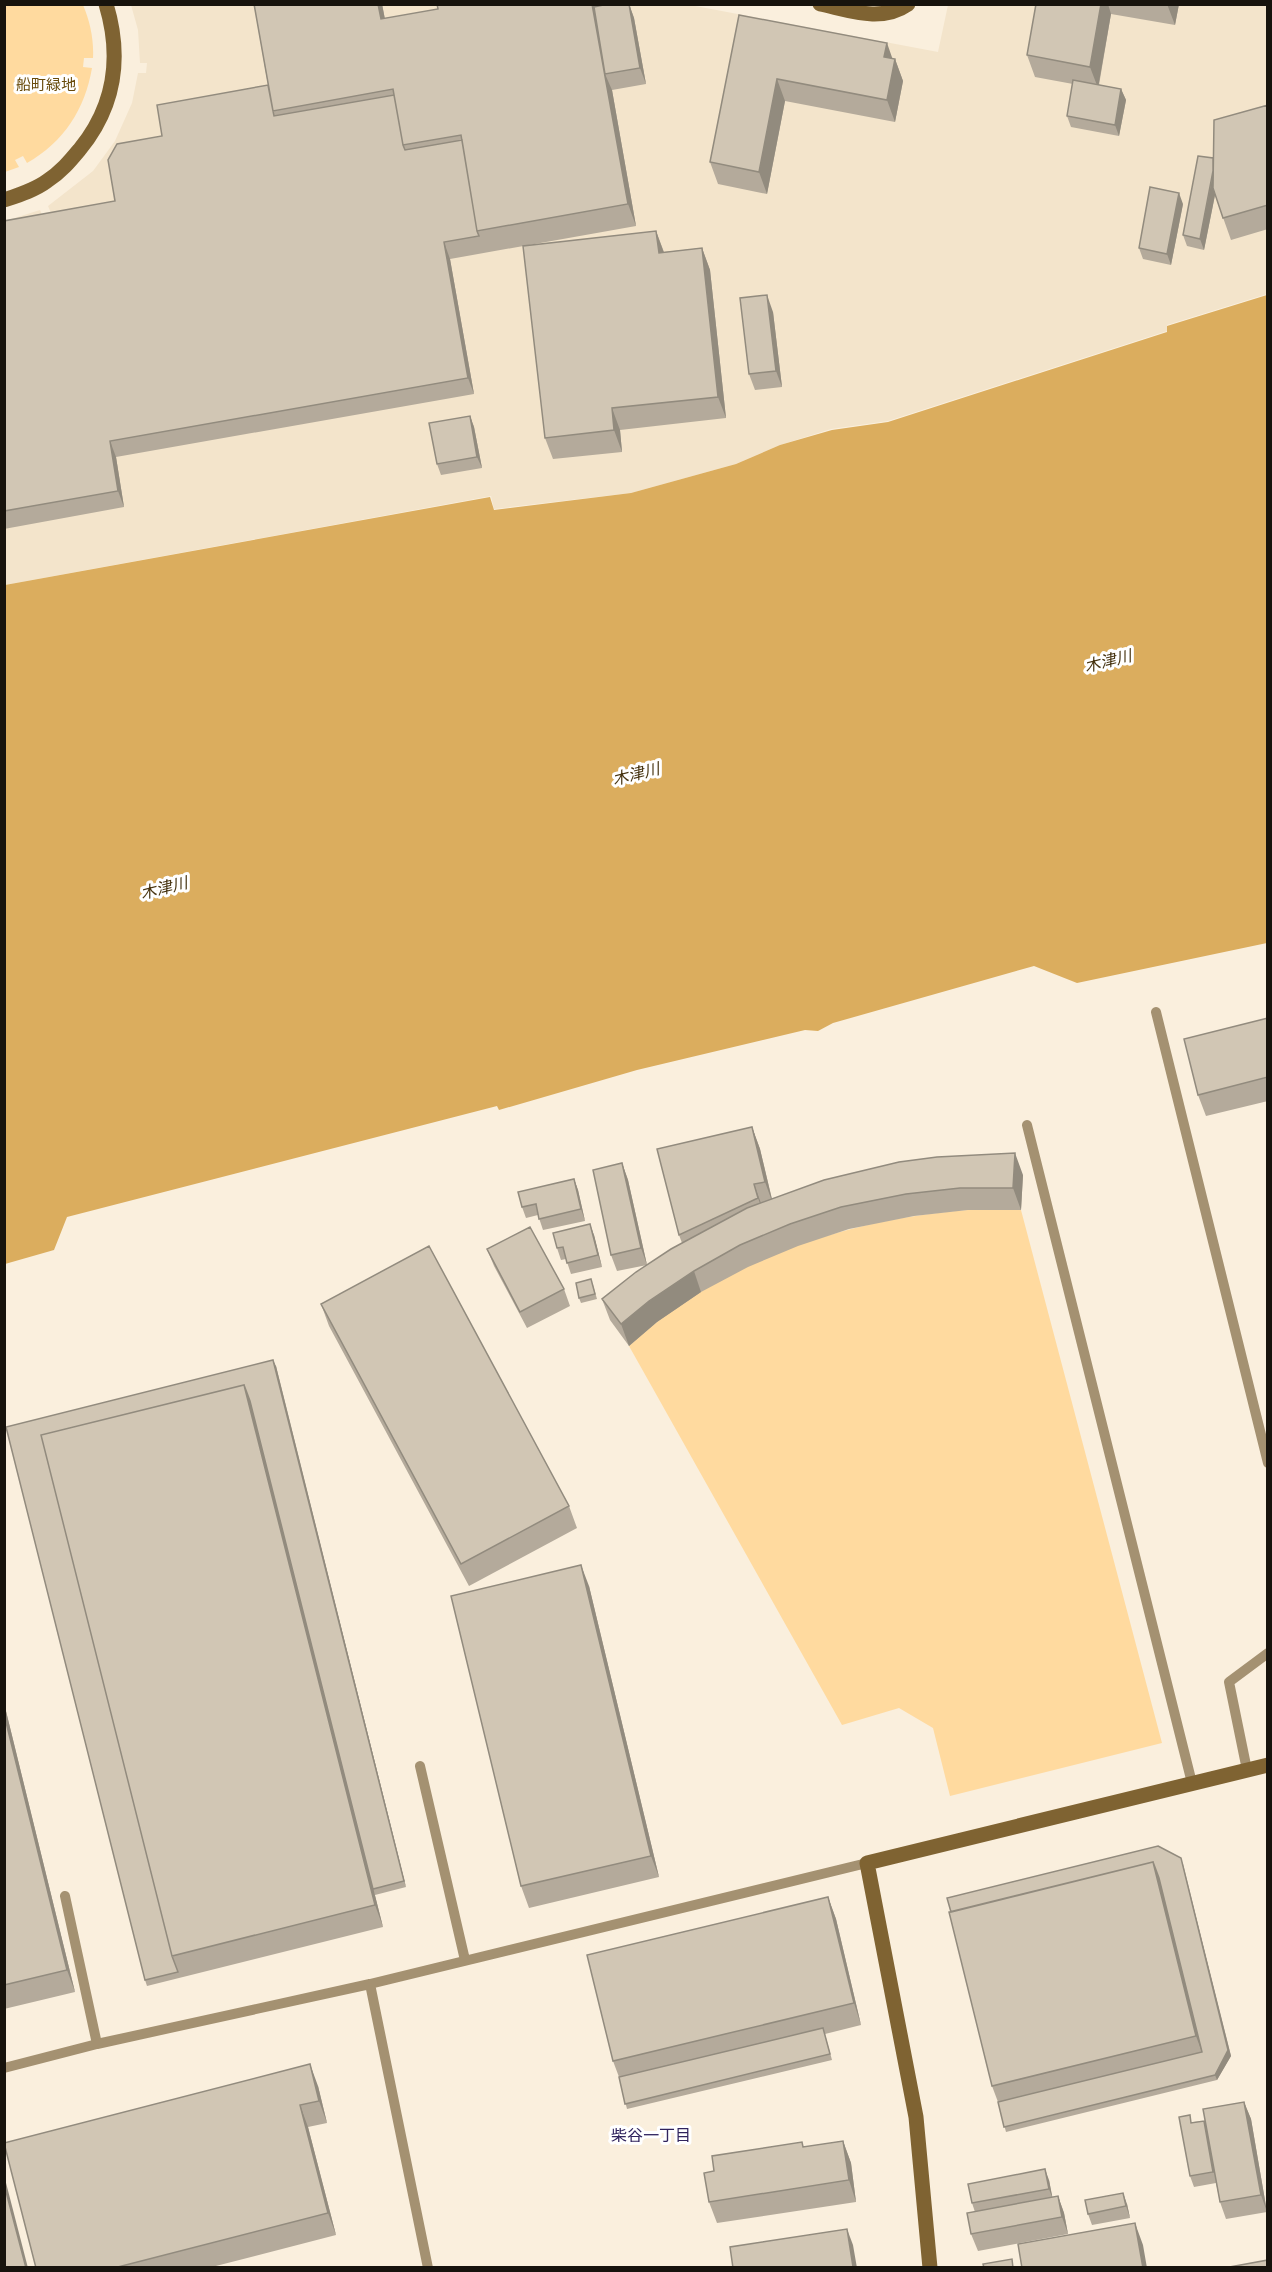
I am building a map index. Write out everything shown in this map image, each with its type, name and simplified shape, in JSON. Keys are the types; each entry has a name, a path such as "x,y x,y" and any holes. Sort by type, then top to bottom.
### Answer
{"street":[{"path":"4,196 50,174 69,159 95,127 109,100 117,72 117,41 108,4"},
{"path":"4,196 46,182 65,167 92,135 106,108 113,79 114,49 108,4"},
{"path":"820,4 873,15 891,14 908,4"},
{"path":"930,2268 916,2117 867,1863 1268,1765"}],"lane":[{"path":"1156,1012 1268,1463"},
{"path":"1027,1125 1192,1783"},
{"path":"1247,1770 1229,1682 1268,1653"},
{"path":"420,1766 465,1960"},
{"path":"4,2068 98,2044 370,1984 867,1863"},
{"path":"65,1896 98,2044"},
{"path":"370,1984 428,2268"}],"shaded area":[{"path":"131,5 690,5 938,52 948,5 1267,5 1267,294 1167,325 1167,331 888,421 831,429 780,445 736,464 631,493 494,509 491,496 5,585 5,221 40,210 43,217 51,213 48,206 93,171 115,141 132,103 138,73 146,73 147,63 140,63 138,30"}],"green space":[{"name":"船町緑地","path":"5,4 83,5 91,31 93,58 84,58 83,67 92,68 89,83 78,111 62,135 40,155 27,163 23,156 15,160 19,167 5,172"},
{"path":"968,1210 1021,1210 1162,1743 950,1796 933,1728 899,1708 842,1725 629,1346 664,1316 703,1290 744,1268 786,1250 876,1223"}],"water":[{"name":"木津川","path":"1267,295 1267,943 1077,983 1034,966 833,1023 818,1031 805,1030 637,1070 499,1110 497,1106 67,1217 54,1250 5,1264 5,585 490,497 494,510 631,493 736,464 780,445 832,430 888,422 1167,332 1167,326"}],"building":[{"path":"254,4 378,4 381,19 438,9 437,4 592,4 628,204 477,231 461,135 403,145 393,89 273,111"},
{"path":"629,4 640,68 605,74 594,7"},
{"path":"1036,4 1101,4 1090,67 1027,55"},
{"path":"739,15 887,43 884,57 895,59 887,100 777,79 759,172 710,162"},
{"path":"1073,80 1121,89 1115,125 1067,116"},
{"path":"268,85 274,116 394,95 405,150 462,140 479,236 444,242 468,378 110,441 118,491 4,511 4,221 115,201 108,160 117,144 162,136 157,105"},
{"path":"1268,105 1268,205 1223,218 1213,188 1214,120"},
{"path":"1198,156 1213,158 1213,171 1200,239 1183,235"},
{"path":"1150,187 1179,193 1167,254 1139,248"},
{"path":"656,231 659,253 702,248 718,397 612,408 614,430 545,438 523,246"},
{"path":"767,295 776,371 749,374 740,298"},
{"path":"470,416 477,457 437,464 429,423"},
{"path":"1268,1018 1268,1077 1198,1095 1184,1039"},
{"path":"752,1127 765,1182 754,1184 758,1198 679,1235 657,1149"},
{"path":"1015,1153 1013,1188 960,1188 906,1194 841,1207 790,1224 740,1245 694,1271 649,1301 621,1324 602,1299 636,1272 671,1249 747,1208 824,1180 899,1162 937,1157"},
{"path":"622,1163 641,1248 611,1255 593,1170"},
{"path":"574,1179 581,1209 539,1219 536,1204 522,1207 518,1192"},
{"path":"590,1224 598,1255 567,1263 563,1247 557,1248 553,1233"},
{"path":"530,1227 564,1289 520,1312 487,1249"},
{"path":"429,1246 569,1506 461,1564 321,1304"},
{"path":"591,1279 595,1294 579,1298 576,1283"},
{"path":"273,1360 404,1881 373,1889 250,1401 244,1385 41,1435 172,1956 178,1972 145,1980 6,1427"},
{"path":"244,1385 375,1905 172,1956 41,1435"},
{"path":"581,1565 651,1856 521,1886 451,1596"},
{"path":"4,1714 67,1970 4,1985"},
{"path":"1158,1846 1181,1858 1228,2050 1215,2075 1004,2127 998,2102 1202,2052 1159,1878 1153,1862 951,1912 947,1898"},
{"path":"1153,1862 1196,2036 992,2086 949,1912"},
{"path":"828,1897 854,2003 613,2061 587,1955"},
{"path":"823,2028 830,2054 625,2104 619,2077"},
{"path":"310,2064 319,2101 300,2105 328,2213 114,2268 36,2268 4,2143"},
{"path":"1244,2102 1261,2195 1220,2202 1203,2109"},
{"path":"1190,2115 1191,2123 1204,2121 1213,2172 1190,2176 1179,2117"},
{"path":"843,2141 849,2180 709,2202 704,2173 714,2171 712,2156 802,2142 803,2147"},
{"path":"1045,2169 1049,2189 972,2203 968,2184"},
{"path":"4,2184 26,2268 4,2268"},
{"path":"1123,2193 1126,2206 1088,2214 1085,2200"},
{"path":"1058,2196 1062,2217 971,2234 967,2213"},
{"path":"1135,2223 1143,2268 1022,2268 1018,2244"},
{"path":"847,2229 853,2267 733,2268 730,2247"},
{"path":"1012,2259 1013,2268 984,2268 983,2264"},
{"path":"1268,2260 1268,2268 1224,2268"}],"district":[{"name":"柴谷一丁目","path":"651,2135"}]}
